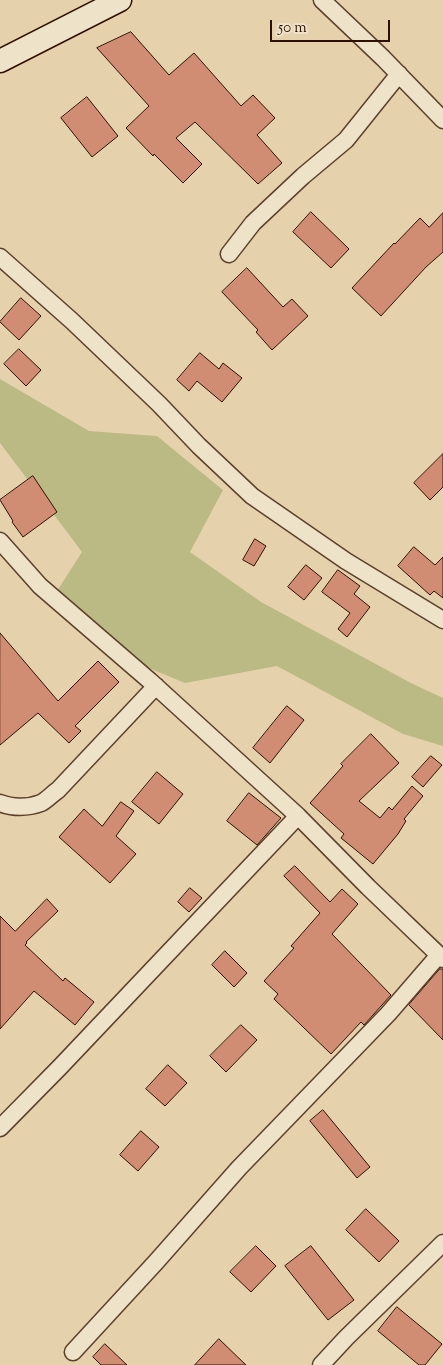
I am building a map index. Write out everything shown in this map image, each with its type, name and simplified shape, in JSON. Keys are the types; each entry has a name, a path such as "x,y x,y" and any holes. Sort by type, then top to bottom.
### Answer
{"main road":[{"path":"0,61 120,0"}],"street":[{"path":"322,0 399,74 443,120"},
{"path":"229,254 253,223 303,176 346,140 399,74"},
{"path":"0,257 72,321 159,404 205,453 252,496 346,561 443,620"},
{"path":"0,542 40,586 156,686 298,816 368,888 441,957 239,1168 73,1352"},
{"path":"0,803 7,806 24,806 42,802 58,790 156,686"},
{"path":"0,1128 298,816"},
{"path":"321,1365 443,1243"}],"shaded area":[{"path":"0,379 89,431 157,436 223,490 190,552 261,602 411,683 443,698 443,746 403,734 277,666 185,683 105,650 48,605 82,552 0,443"}],"building":[{"path":"131,32 169,75 194,53 241,106 253,95 275,118 257,135 282,163 258,184 195,122 176,138 202,164 183,183 126,128 149,106 97,48"},
{"path":"87,97 118,136 92,157 61,118"},
{"path":"311,212 349,249 331,268 293,232"},
{"path":"443,213 443,252 426,267 381,316 352,288 420,218 429,227"},
{"path":"247,268 283,307 292,299 308,316 272,350 256,332 258,330 222,292"},
{"path":"21,298 41,316 19,340 0,322"},
{"path":"19,349 41,370 26,386 4,364"},
{"path":"200,353 219,369 223,363 242,378 222,402 197,381 189,391 177,380"},
{"path":"443,454 443,487 430,500 414,483"},
{"path":"33,476 57,512 23,537 0,500"},
{"path":"255,539 266,546 254,566 243,560"},
{"path":"414,547 435,565 443,557 443,598 434,591 430,595 398,566"},
{"path":"306,565 322,578 304,600 288,587"},
{"path":"338,570 360,586 354,594 370,607 347,637 338,629 350,613 322,592"},
{"path":"0,633 58,701 98,661 119,682 75,726 81,731 69,743 38,713 0,745"},
{"path":"287,706 304,720 270,763 253,748"},
{"path":"371,734 399,763 359,801 380,818 389,807 392,810 412,786 423,796 404,819 406,821 398,834 373,864 341,838 344,834 310,803 343,766 341,764"},
{"path":"431,756 442,765 423,787 412,777"},
{"path":"157,772 183,794 159,824 132,802"},
{"path":"249,793 281,818 257,845 227,821"},
{"path":"121,802 134,811 116,836 136,854 110,883 59,837 84,809 102,826"},
{"path":"295,866 330,902 342,889 358,904 332,934 391,995 364,1025 361,1022 331,1054 274,999 278,994 264,981 294,948 291,946 320,913 284,876"},
{"path":"190,888 202,898 189,912 178,902"},
{"path":"47,899 58,911 25,945 63,981 65,978 94,1002 75,1025 34,991 0,1029 0,916 15,931"},
{"path":"225,951 247,973 234,987 212,965"},
{"path":"440,969 443,969 443,1040 409,1005"},
{"path":"241,1025 257,1040 226,1072 210,1056"},
{"path":"168,1065 187,1083 165,1106 146,1089"},
{"path":"323,1110 370,1167 357,1178 310,1121"},
{"path":"141,1131 159,1147 138,1171 120,1155"},
{"path":"366,1209 399,1241 379,1262 346,1230"},
{"path":"256,1246 276,1266 251,1292 230,1272"},
{"path":"311,1246 354,1300 328,1320 285,1266"},
{"path":"397,1307 442,1344 425,1365 419,1365 378,1331"},
{"path":"219,1339 246,1365 195,1365"},
{"path":"105,1344 127,1365 101,1365 93,1357"}]}
